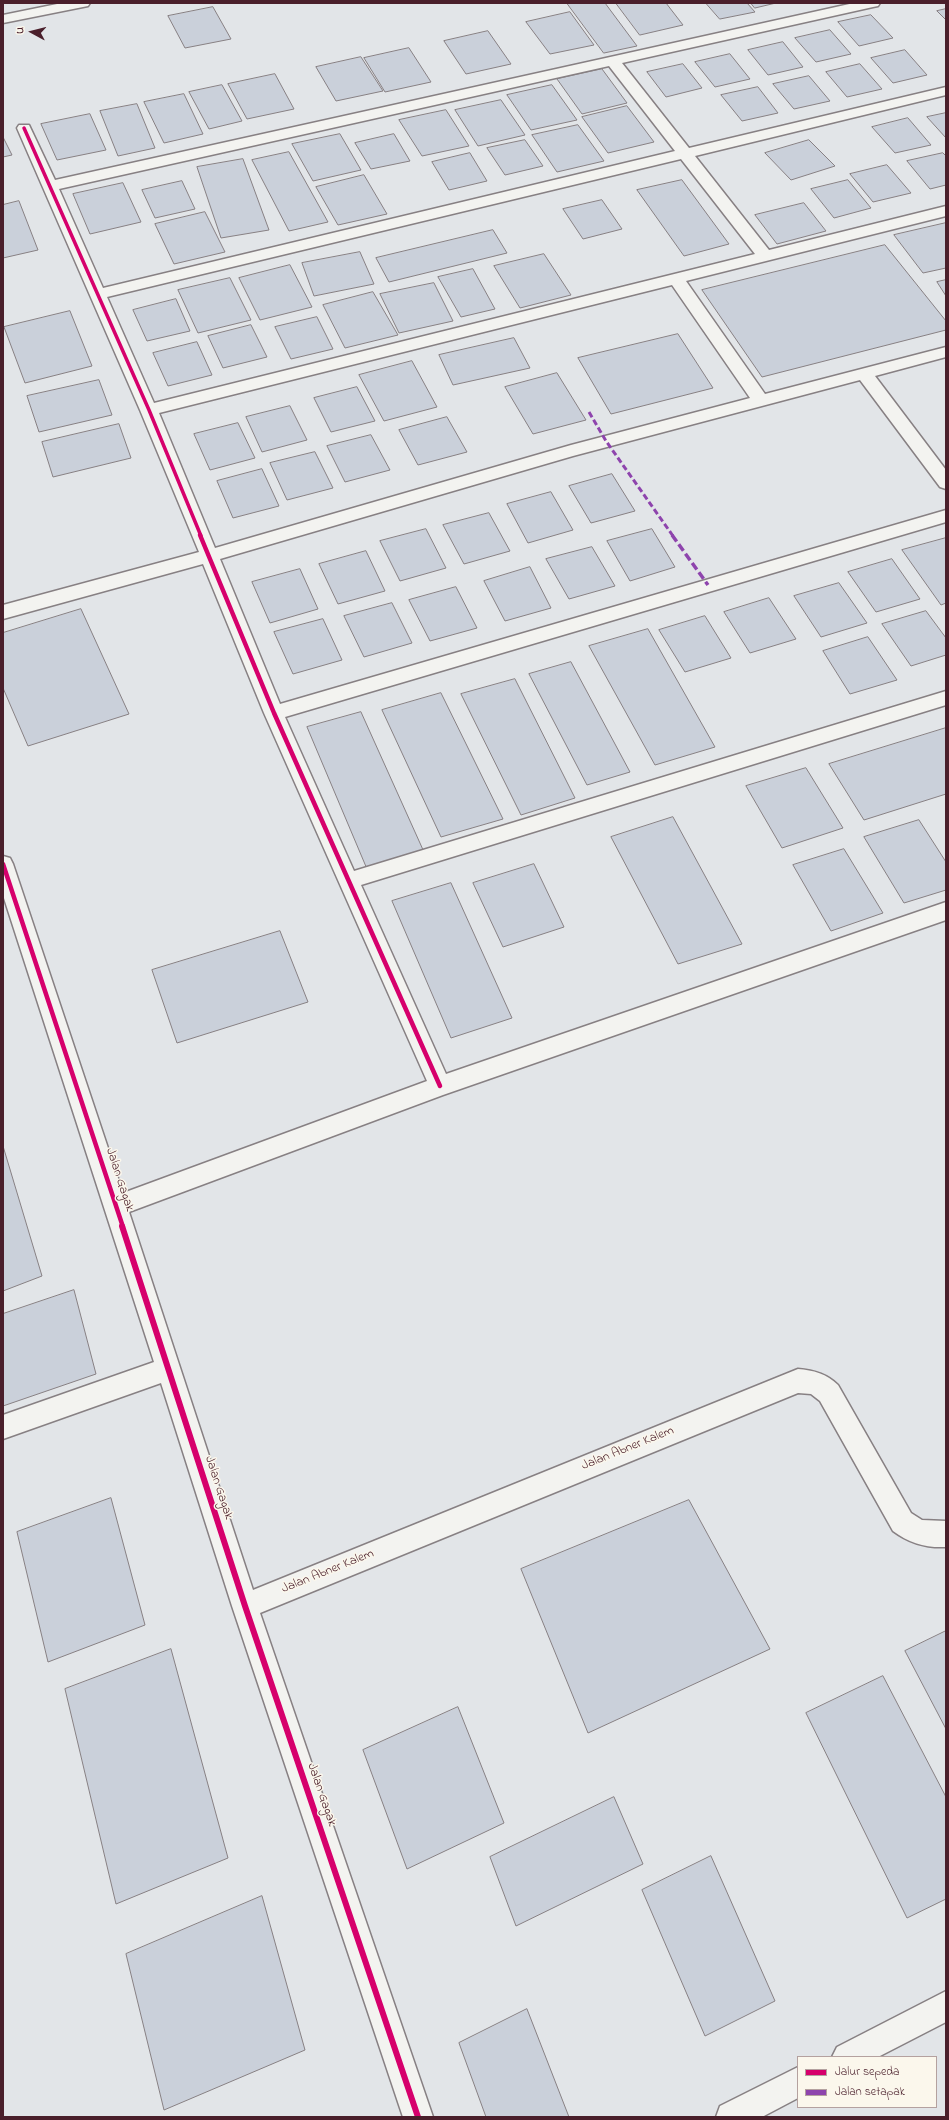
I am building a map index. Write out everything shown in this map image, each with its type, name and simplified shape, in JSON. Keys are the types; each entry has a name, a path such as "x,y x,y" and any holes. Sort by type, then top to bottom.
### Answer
{"street":[{"path":"3,18 83,3"},
{"path":"50,186 873,3"},
{"path":"613,61 765,256"},
{"path":"98,294 946,92"},
{"path":"24,128 149,410 274,713 440,1086"},
{"path":"149,410 946,211"},
{"path":"676,279 761,401"},
{"path":"3,612 209,556 571,451 946,352"},
{"path":"864,374 946,483"},
{"path":"274,713 946,516"},
{"path":"348,881 946,698"},
{"name":"Jalan Gagak","path":"3,864 116,1206 245,1606 418,2117"},
{"path":"116,1206 440,1086 946,911"},
{"path":"3,1427 168,1369"},
{"name":"Jalan Abner Kalem","path":"245,1606 798,1381 812,1381 823,1387 829,1393 902,1522 912,1530 933,1535 946,1534"},
{"path":"849,2056 946,2006"},
{"path":"731,2117 797,2083"}],"building":[{"path":"567,3 605,3 637,46 604,53"},
{"path":"616,3 666,3 683,25 640,35"},
{"path":"706,3 747,3 755,12 720,19"},
{"path":"751,3 776,3 755,8"},
{"path":"213,7 231,39 185,48 168,16"},
{"path":"946,9 946,20 937,11"},
{"path":"570,12 594,45 550,54 526,22"},
{"path":"871,15 893,38 859,46 838,22"},
{"path":"830,30 851,54 816,62 795,38"},
{"path":"488,31 511,64 466,74 444,41"},
{"path":"783,42 803,67 768,75 748,50"},
{"path":"409,48 431,82 385,92 364,58"},
{"path":"905,50 927,75 893,83 871,58"},
{"path":"730,54 750,79 715,87 695,62"},
{"path":"361,57 383,91 336,101 316,67"},
{"path":"683,64 702,88 666,97 647,72"},
{"path":"860,64 882,89 847,97 826,72"},
{"path":"602,69 627,103 582,114 557,79"},
{"path":"275,74 294,109 247,119 228,84"},
{"path":"809,76 830,101 794,109 773,84"},
{"path":"222,85 242,121 209,129 189,92"},
{"path":"552,85 577,120 531,130 507,95"},
{"path":"758,87 778,113 742,121 721,95"},
{"path":"184,94 203,134 164,143 144,102"},
{"path":"501,100 525,135 478,146 455,110"},
{"path":"137,104 155,148 118,156 100,111"},
{"path":"627,106 654,142 608,153 582,117"},
{"path":"446,110 469,146 422,156 399,120"},
{"path":"946,113 946,138 927,117"},
{"path":"90,114 106,150 57,160 41,124"},
{"path":"908,118 931,145 895,153 872,127"},
{"path":"578,125 604,161 557,172 532,135"},
{"path":"340,134 361,170 313,181 292,144"},
{"path":"394,134 410,161 371,169 355,143"},
{"path":"3,137 12,155 3,157"},
{"path":"525,140 543,166 505,175 487,148"},
{"path":"809,140 835,166 791,180 765,153"},
{"path":"289,152 328,222 289,231 252,160"},
{"path":"470,153 487,181 449,190 432,162"},
{"path":"943,153 946,156 946,185 930,189 907,161"},
{"path":"243,159 269,230 221,238 197,167"},
{"path":"887,165 911,193 873,202 850,174"},
{"path":"364,175 387,214 338,225 316,187"},
{"path":"682,180 729,244 684,256 637,190"},
{"path":"848,180 871,208 834,218 811,189"},
{"path":"182,181 195,209 155,218 142,190"},
{"path":"123,183 141,222 90,234 73,194"},
{"path":"602,200 622,229 583,239 563,209"},
{"path":"19,201 38,250 3,258 3,205"},
{"path":"804,203 826,231 777,244 755,215"},
{"path":"205,212 225,252 174,264 155,224"},
{"path":"946,223 946,268 923,273 894,235"},
{"path":"493,230 507,253 389,282 376,258"},
{"path":"885,245 946,321 946,330 762,377 702,290"},
{"path":"360,252 374,284 314,296 302,263"},
{"path":"544,254 571,295 520,308 494,266"},
{"path":"290,265 312,307 260,320 239,278"},
{"path":"473,269 495,309 461,317 438,277"},
{"path":"230,278 251,320 198,333 178,290"},
{"path":"946,280 946,296 937,282"},
{"path":"434,283 453,321 399,333 380,294"},
{"path":"373,292 398,335 345,348 323,305"},
{"path":"176,299 190,331 147,341 133,310"},
{"path":"70,311 92,366 25,383 4,327"},
{"path":"317,317 333,349 291,359 275,327"},
{"path":"251,325 267,357 223,368 208,336"},
{"path":"678,334 713,388 611,414 578,358"},
{"path":"514,338 530,368 453,385 439,355"},
{"path":"197,342 212,375 168,386 153,353"},
{"path":"412,361 437,407 384,421 359,375"},
{"path":"557,373 586,420 533,434 505,387"},
{"path":"99,380 112,415 39,432 27,396"},
{"path":"357,387 375,421 331,432 314,398"},
{"path":"290,406 307,440 262,452 246,417"},
{"path":"447,417 467,452 418,465 399,430"},
{"path":"238,423 255,458 210,470 194,434"},
{"path":"119,424 131,458 53,477 42,442"},
{"path":"371,435 390,470 345,482 327,446"},
{"path":"315,452 333,488 287,500 270,463"},
{"path":"262,469 279,506 233,518 217,481"},
{"path":"612,474 635,511 591,523 569,486"},
{"path":"551,492 573,530 528,543 507,504"},
{"path":"489,513 510,551 464,564 443,525"},
{"path":"426,529 446,568 400,581 380,541"},
{"path":"652,529 675,567 630,581 607,541"},
{"path":"946,538 946,603 941,605 902,550"},
{"path":"592,547 615,586 569,599 546,559"},
{"path":"366,551 385,591 338,604 319,564"},
{"path":"892,559 920,599 876,612 848,572"},
{"path":"530,567 551,608 505,621 484,581"},
{"path":"300,569 318,609 270,623 252,582"},
{"path":"839,583 867,623 821,637 794,596"},
{"path":"456,587 477,628 430,641 409,600"},
{"path":"769,598 796,639 750,653 724,612"},
{"path":"392,603 412,643 364,657 344,616"},
{"path":"81,609 129,714 28,746 3,688 3,633"},
{"path":"926,611 946,638 946,655 911,666 882,624"},
{"path":"705,616 731,658 685,672 659,630"},
{"path":"323,619 342,660 293,674 274,632"},
{"path":"648,629 715,747 655,765 589,646"},
{"path":"868,637 897,680 850,694 823,651"},
{"path":"571,662 630,772 587,785 529,674"},
{"path":"515,679 575,798 521,815 461,694"},
{"path":"441,693 503,819 441,837 382,710"},
{"path":"361,712 424,852 367,869 307,727"},
{"path":"946,728 946,794 864,820 829,764"},
{"path":"806,768 843,828 782,848 746,786"},
{"path":"673,817 742,944 678,964 611,837"},
{"path":"919,820 946,862 946,890 904,903 864,837"},
{"path":"844,849 883,913 831,931 793,865"},
{"path":"534,864 564,927 503,947 473,883"},
{"path":"451,883 512,1018 451,1038 392,901"},
{"path":"280,931 308,1002 177,1043 152,970"},
{"path":"3,1146 42,1276 3,1291"},
{"path":"74,1290 96,1374 3,1406 3,1314"},
{"path":"111,1498 145,1625 48,1662 17,1532"},
{"path":"689,1500 770,1649 588,1733 521,1569"},
{"path":"946,1631 946,1729 905,1651"},
{"path":"171,1649 228,1858 116,1904 65,1689"},
{"path":"883,1676 946,1797 946,1899 907,1918 806,1713"},
{"path":"458,1707 504,1823 407,1869 363,1750"},
{"path":"614,1797 643,1864 516,1926 490,1857"},
{"path":"711,1856 775,2001 705,2036 642,1890"},
{"path":"262,1896 305,2050 164,2110 126,1954"},
{"path":"527,2009 569,2117 486,2117 459,2043"}],"marked path":[{"path":"589,412 606,441 708,585"}],"cycle path":[{"path":"24,128 149,410 274,713 440,1086"},
{"path":"3,864 116,1206 245,1606 418,2117"}]}
